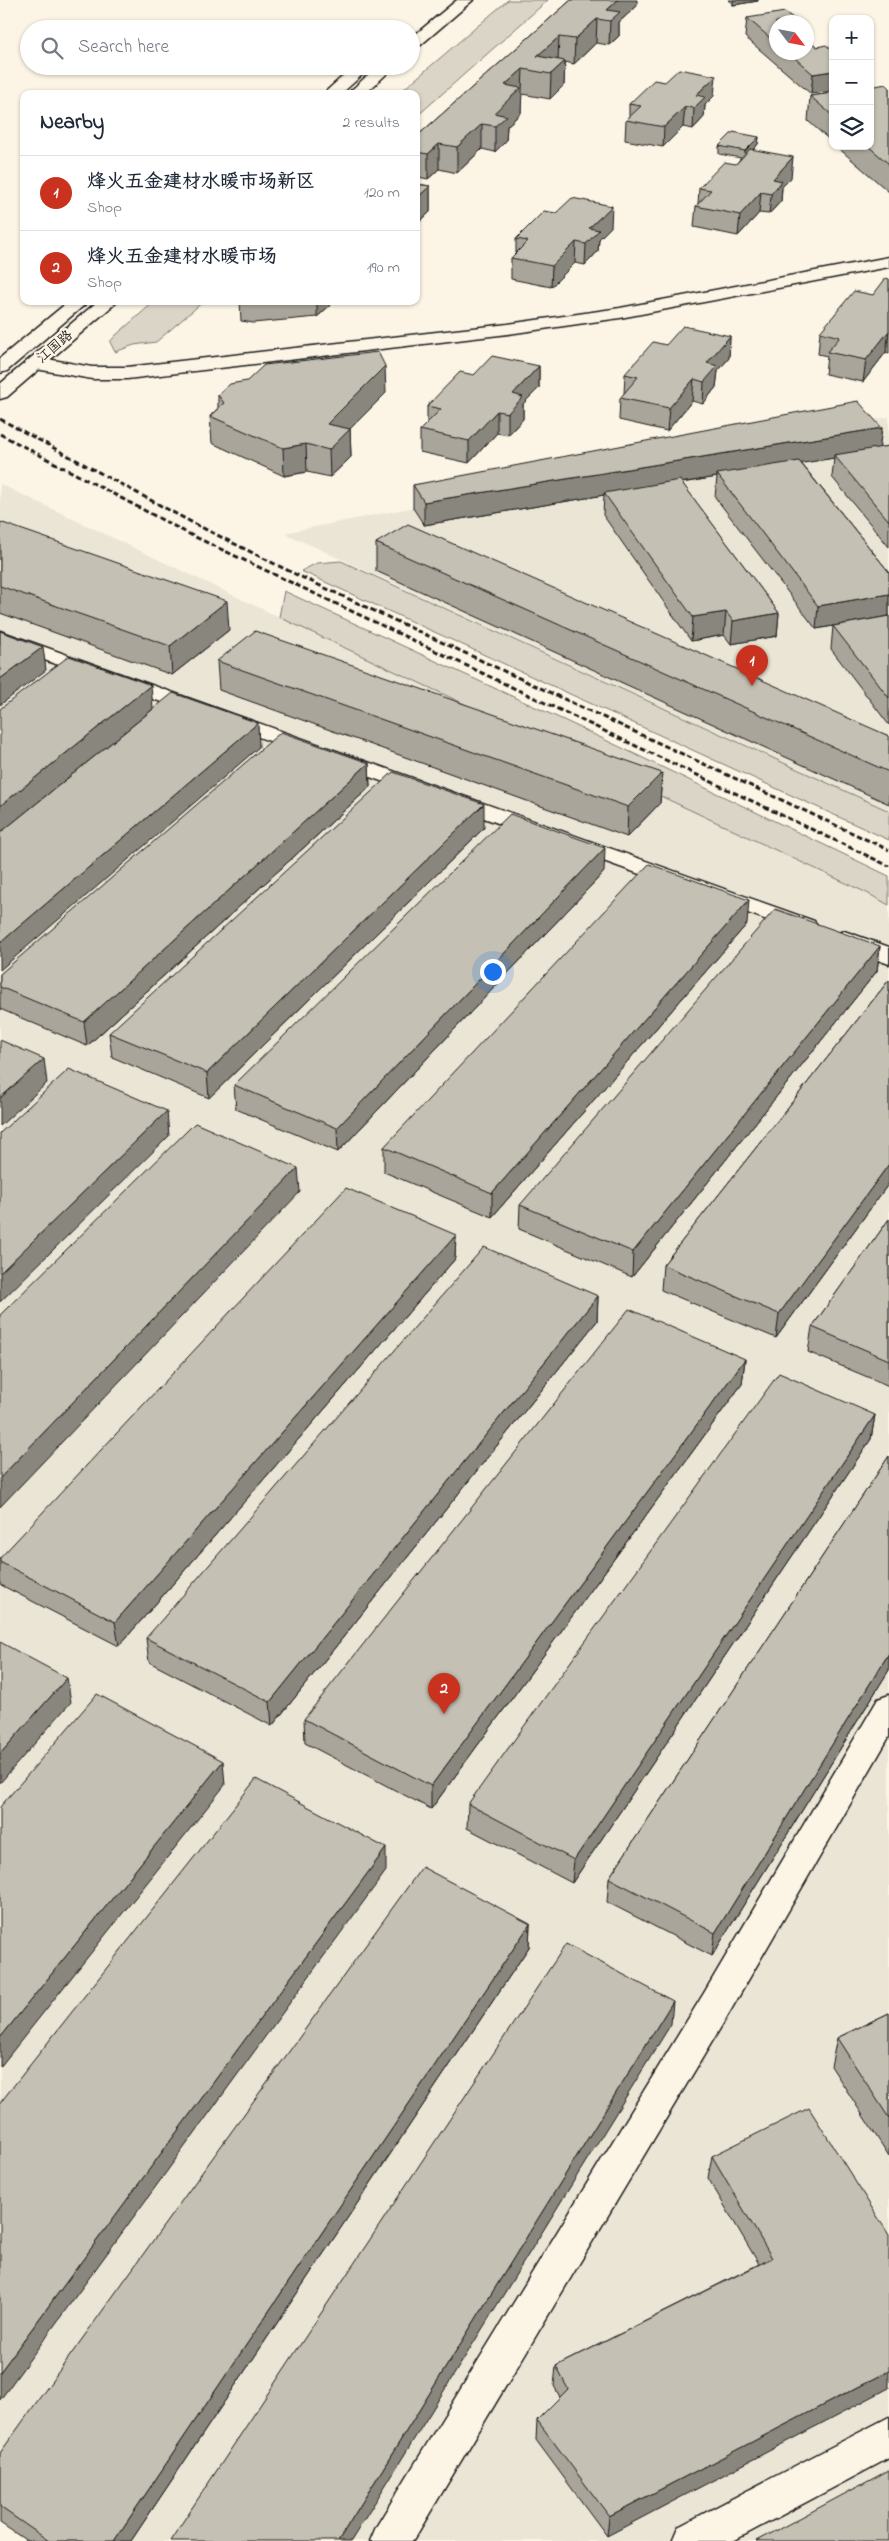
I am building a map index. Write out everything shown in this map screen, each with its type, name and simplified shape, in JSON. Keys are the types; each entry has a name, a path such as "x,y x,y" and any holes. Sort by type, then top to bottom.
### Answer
{"street":[{"path":"420,20 444,0"},
{"path":"420,38 466,0"},
{"path":"336,90 353,75"},
{"path":"360,90 377,75"},
{"path":"36,363 92,373 127,373 488,331 620,313 889,262"},
{"name":"江国路","path":"0,367 75,305"},
{"name":"江国路","path":"0,393 104,305"},
{"path":"0,637 889,956"},
{"path":"390,2541 711,2012 889,1708"},
{"path":"692,2541 889,2437"}],"shaded area":[{"path":"508,0 548,0 420,113 420,90 403,90"},
{"path":"150,305 199,305 156,342 134,345 115,352 110,342"},
{"path":"889,417 889,811 284,533 623,466"},
{"path":"0,484 889,905 889,2541 27,2541 0,2523"},
{"path":"341,561 889,811 889,840 301,571 317,563"},
{"path":"284,591 570,723 889,876 889,905 865,892 279,617"}],"building":[{"path":"571,0 618,0 607,10 620,12 610,21 597,19 575,39 559,37 537,56 565,61 551,74 523,69 505,85 521,88 494,113 507,116 495,126 482,124 457,147 439,144 428,154 420,153 420,133"},
{"path":"785,12 789,15 769,15 769,37 747,18"},
{"path":"814,45 817,47 826,45 829,48 829,72 813,74 797,60 814,60"},
{"path":"679,69 716,76 696,95 705,97 694,108 685,107 664,127 626,120 641,106 629,104 654,80 665,82"},
{"path":"886,84 889,87 889,164 873,150 874,86"},
{"path":"829,94 829,113 810,96"},
{"path":"733,132 759,137 745,151 719,146"},
{"path":"750,149 793,157 773,179 782,181 771,194 761,192 740,215 696,206 711,190 699,188 724,162 736,164"},
{"path":"420,185 430,186 420,195"},
{"path":"572,198 612,206 589,228 599,230 586,244 576,242 552,266 511,258 528,241 516,239 544,211 556,213"},
{"path":"886,278 889,279 889,331 866,360 827,352 840,337 820,332 854,291 873,295"},
{"path":"683,326 730,336 707,363 718,366 704,382 694,379 669,408 620,398 638,377 625,374 653,342 666,345"},
{"path":"378,352 385,366 327,424 350,429 329,450 306,444 283,448 210,416 224,403 218,395 230,384 247,381 264,365"},
{"path":"492,356 539,366 513,394 523,397 508,413 497,411 469,441 420,430 441,409 427,406 460,372 474,375"},
{"path":"858,401 882,428 424,502 413,485"},
{"path":"889,446 889,521 834,455"},
{"path":"799,461 889,572 889,594 818,606 717,474"},
{"path":"680,480 779,613 733,621 726,612 693,617 604,493"},
{"path":"0,522 227,601 170,646 0,586"},
{"path":"408,524 889,736 889,772 376,543"},
{"path":"889,616 889,698 833,626"},
{"path":"0,631 43,647 0,679"},
{"path":"255,631 662,773 628,807 217,661"},
{"path":"69,656 151,685 0,806 0,709"},
{"path":"173,693 258,723 0,943 0,833"},
{"path":"281,732 369,763 84,1022 0,987 0,974"},
{"path":"393,772 484,804 207,1073 109,1033"},
{"path":"510,814 605,848 337,1128 234,1085"},
{"path":"649,864 749,900 492,1193 384,1147"},
{"path":"775,909 880,946 633,1252 520,1205"},
{"path":"889,980 889,1164 779,1314 663,1265"},
{"path":"0,1040 44,1059 0,1098"},
{"path":"69,1069 167,1111 0,1273 0,1133"},
{"path":"195,1123 298,1168 0,1478 0,1315"},
{"path":"346,1188 456,1235 115,1622 0,1562 0,1558"},
{"path":"889,1219 889,1360 812,1327"},
{"path":"484,1247 598,1296 270,1702 146,1638"},
{"path":"629,1309 745,1359 431,1786 304,1719"},
{"path":"779,1373 875,1415 574,1860 468,1804"},
{"path":"889,1456 889,1653 715,1933 609,1878"},
{"path":"0,1642 67,1678 0,1754"},
{"path":"97,1694 223,1761 0,2038 0,1807"},
{"path":"256,1779 386,1848 0,2372 0,2103"},
{"path":"422,1867 530,1924 114,2541 49,2541 0,2507 0,2453"},
{"path":"566,1944 673,2001 338,2541 170,2541"},
{"path":"889,2013 889,2118 837,2038"},
{"path":"809,2108 889,2235 889,2371 609,2516 537,2420 568,2389 556,2366 772,2258 712,2156"},
{"path":"889,2470 889,2541 757,2541"}],"railway":[{"path":"0,419 193,523 295,574 889,850"},
{"path":"0,434 189,534 889,866"}],"place":[{"name":"烽火五金建材水暖市场新区","path":"752,686"},
{"name":"烽火五金建材水暖市场","path":"444,1714"}]}
